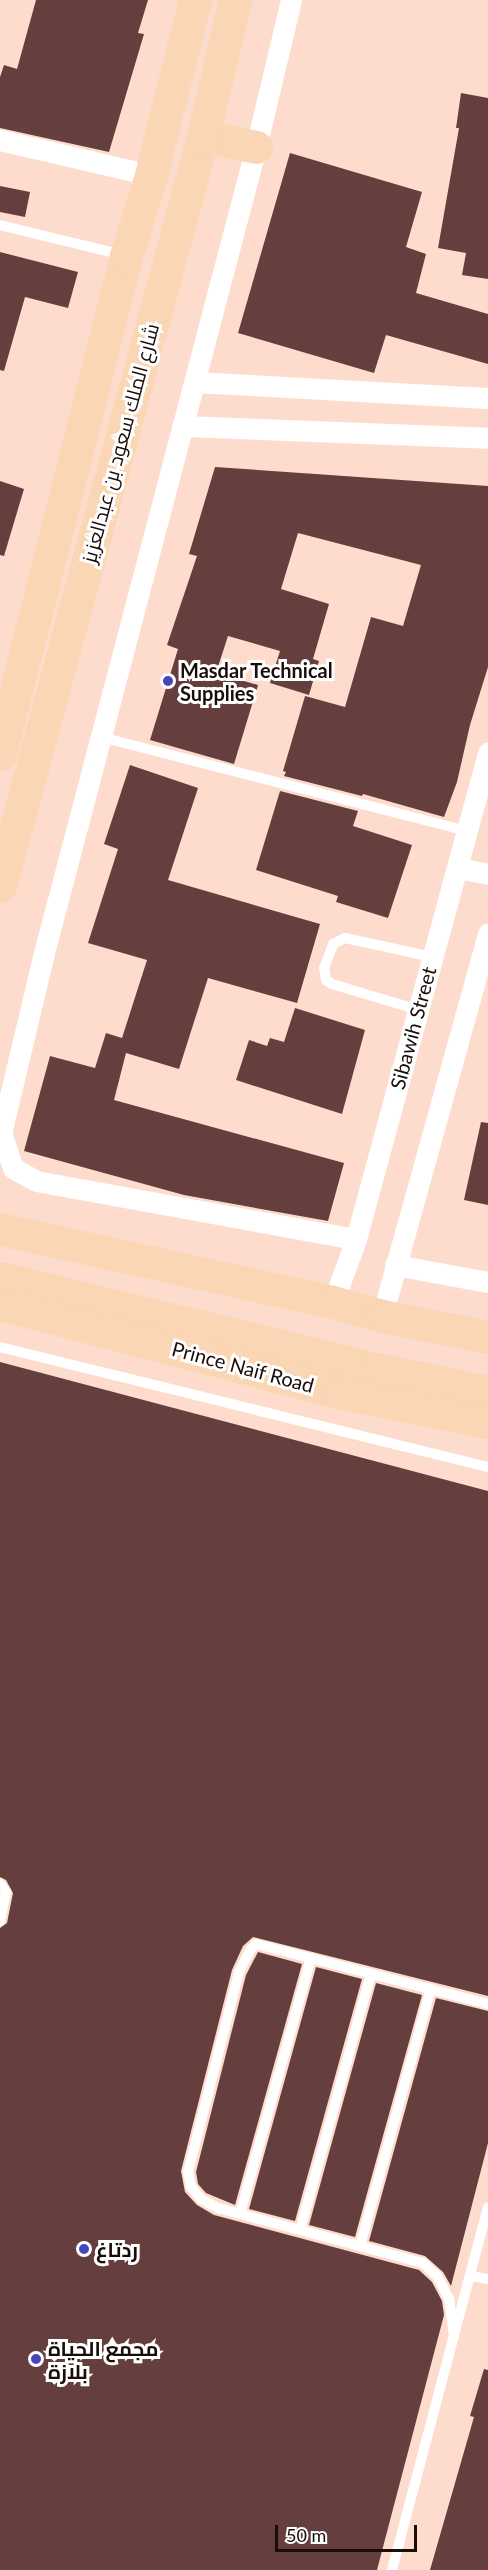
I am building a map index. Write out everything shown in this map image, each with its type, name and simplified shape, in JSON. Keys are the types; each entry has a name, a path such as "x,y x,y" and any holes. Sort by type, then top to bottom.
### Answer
{"main road":[{"name":"شارع الملك سعود بن عبدالعزيز","path":"0,754 126,256 151,175 195,0"},
{"name":"شارع الملك سعود بن عبدالعزيز","path":"0,886 203,136 235,0"},
{"path":"203,136 256,147"},
{"path":"0,1209 84,1248"},
{"path":"0,1229 333,1302 382,1316 488,1337"},
{"path":"0,1256 379,1347 488,1369"},
{"path":"1,1298 488,1392"},
{"name":"Prince Naif Road","path":"1,1298 338,1392 488,1422"}],"street":[{"path":"291,0 256,147 44,953 1,1133 13,1168 36,1181 356,1239"},
{"path":"0,140 151,175"},
{"path":"194,382 488,398"},
{"path":"182,426 488,438"},
{"name":"Sibawih Street","path":"333,1302 356,1239 488,753"},
{"path":"458,868 488,874"},
{"path":"382,1316 394,1265 488,933"},
{"path":"394,1265 488,1282"}],"lane":[{"path":"0,225 126,256"},
{"path":"100,737 467,831"},
{"path":"418,1010 332,984 326,980 324,968 333,945 345,938 433,957"},
{"path":"0,1347 488,1467"},
{"path":"0,1884 6,1892 0,1921"},
{"path":"454,2337 448,2299 438,2277 423,2263 218,2208 201,2199 191,2187 188,2172 239,1972 250,1950 256,1944 488,2004"},
{"path":"240,2214 310,1958"},
{"path":"300,2230 371,1974"},
{"path":"360,2246 431,1989"},
{"path":"392,2570 488,2207"},
{"path":"471,2276 488,2279"},
{"path":"448,2299 465,2299"}],"building":[{"path":"36,0 148,0 138,33 144,34 109,152 0,128 0,77 4,65 17,69"},
{"path":"461,93 488,98 488,279 462,275 466,253 438,248 459,128 456,128"},
{"path":"290,153 422,192 406,247 426,254 416,293 488,314 488,364 386,335 374,373 238,333"},
{"path":"0,186 30,192 25,217 0,212"},
{"path":"0,252 78,272 68,308 25,297 4,371 0,370"},
{"path":"215,467 488,486 488,667 470,725 457,782 444,817 363,794 362,796 284,776 286,772 283,771 305,696 345,707 371,617 403,626 421,565 298,533 281,589 329,604 313,659 319,661 309,695 270,683 280,651 228,636 216,673 258,685 234,764 150,740 178,649 167,645 197,556 189,554"},
{"path":"0,481 24,489 4,556 0,555"},
{"path":"130,765 198,788 168,880 320,924 297,1003 208,978 179,1069 126,1053 114,1100 344,1163 328,1221 184,1195 24,1151 50,1056 95,1068 106,1033 122,1038 147,960 88,943 118,849 104,844"},
{"path":"280,791 358,811 353,826 412,845 388,918 336,902 338,896 256,870"},
{"path":"295,1008 365,1030 342,1114 236,1080 249,1040 267,1046 270,1038 284,1042"},
{"path":"481,1122 488,1123 488,1205 464,1200"},
{"name":"مجمع الحياة بلازة","path":"0,1362 488,1491 488,1996 253,1937 243,1946 232,1970 181,2171 185,2192 197,2205 214,2215 419,2270 432,2282 442,2301 444,2315 377,2570 0,2570 0,1928 7,1923 13,1893 6,1880 0,1877"},
{"path":"258,1952 302,1964 235,2205 206,2193 198,2184 196,2172 246,1975"},
{"path":"316,1967 362,1979 295,2221 249,2209"},
{"path":"376,1983 422,1995 355,2237 309,2225"},
{"path":"436,1998 488,2011 488,2143 451,2286 443,2272 425,2256 369,2241"},
{"path":"484,2369 488,2370 488,2570 430,2570 474,2417 470,2416"}],"place":[{"name":"Masdar Technical Supplies","path":"168,681"},
{"name":"ردتاغ","path":"84,2249"},
{"name":"مجمع الحياة بلازة","path":"36,2359"}]}
